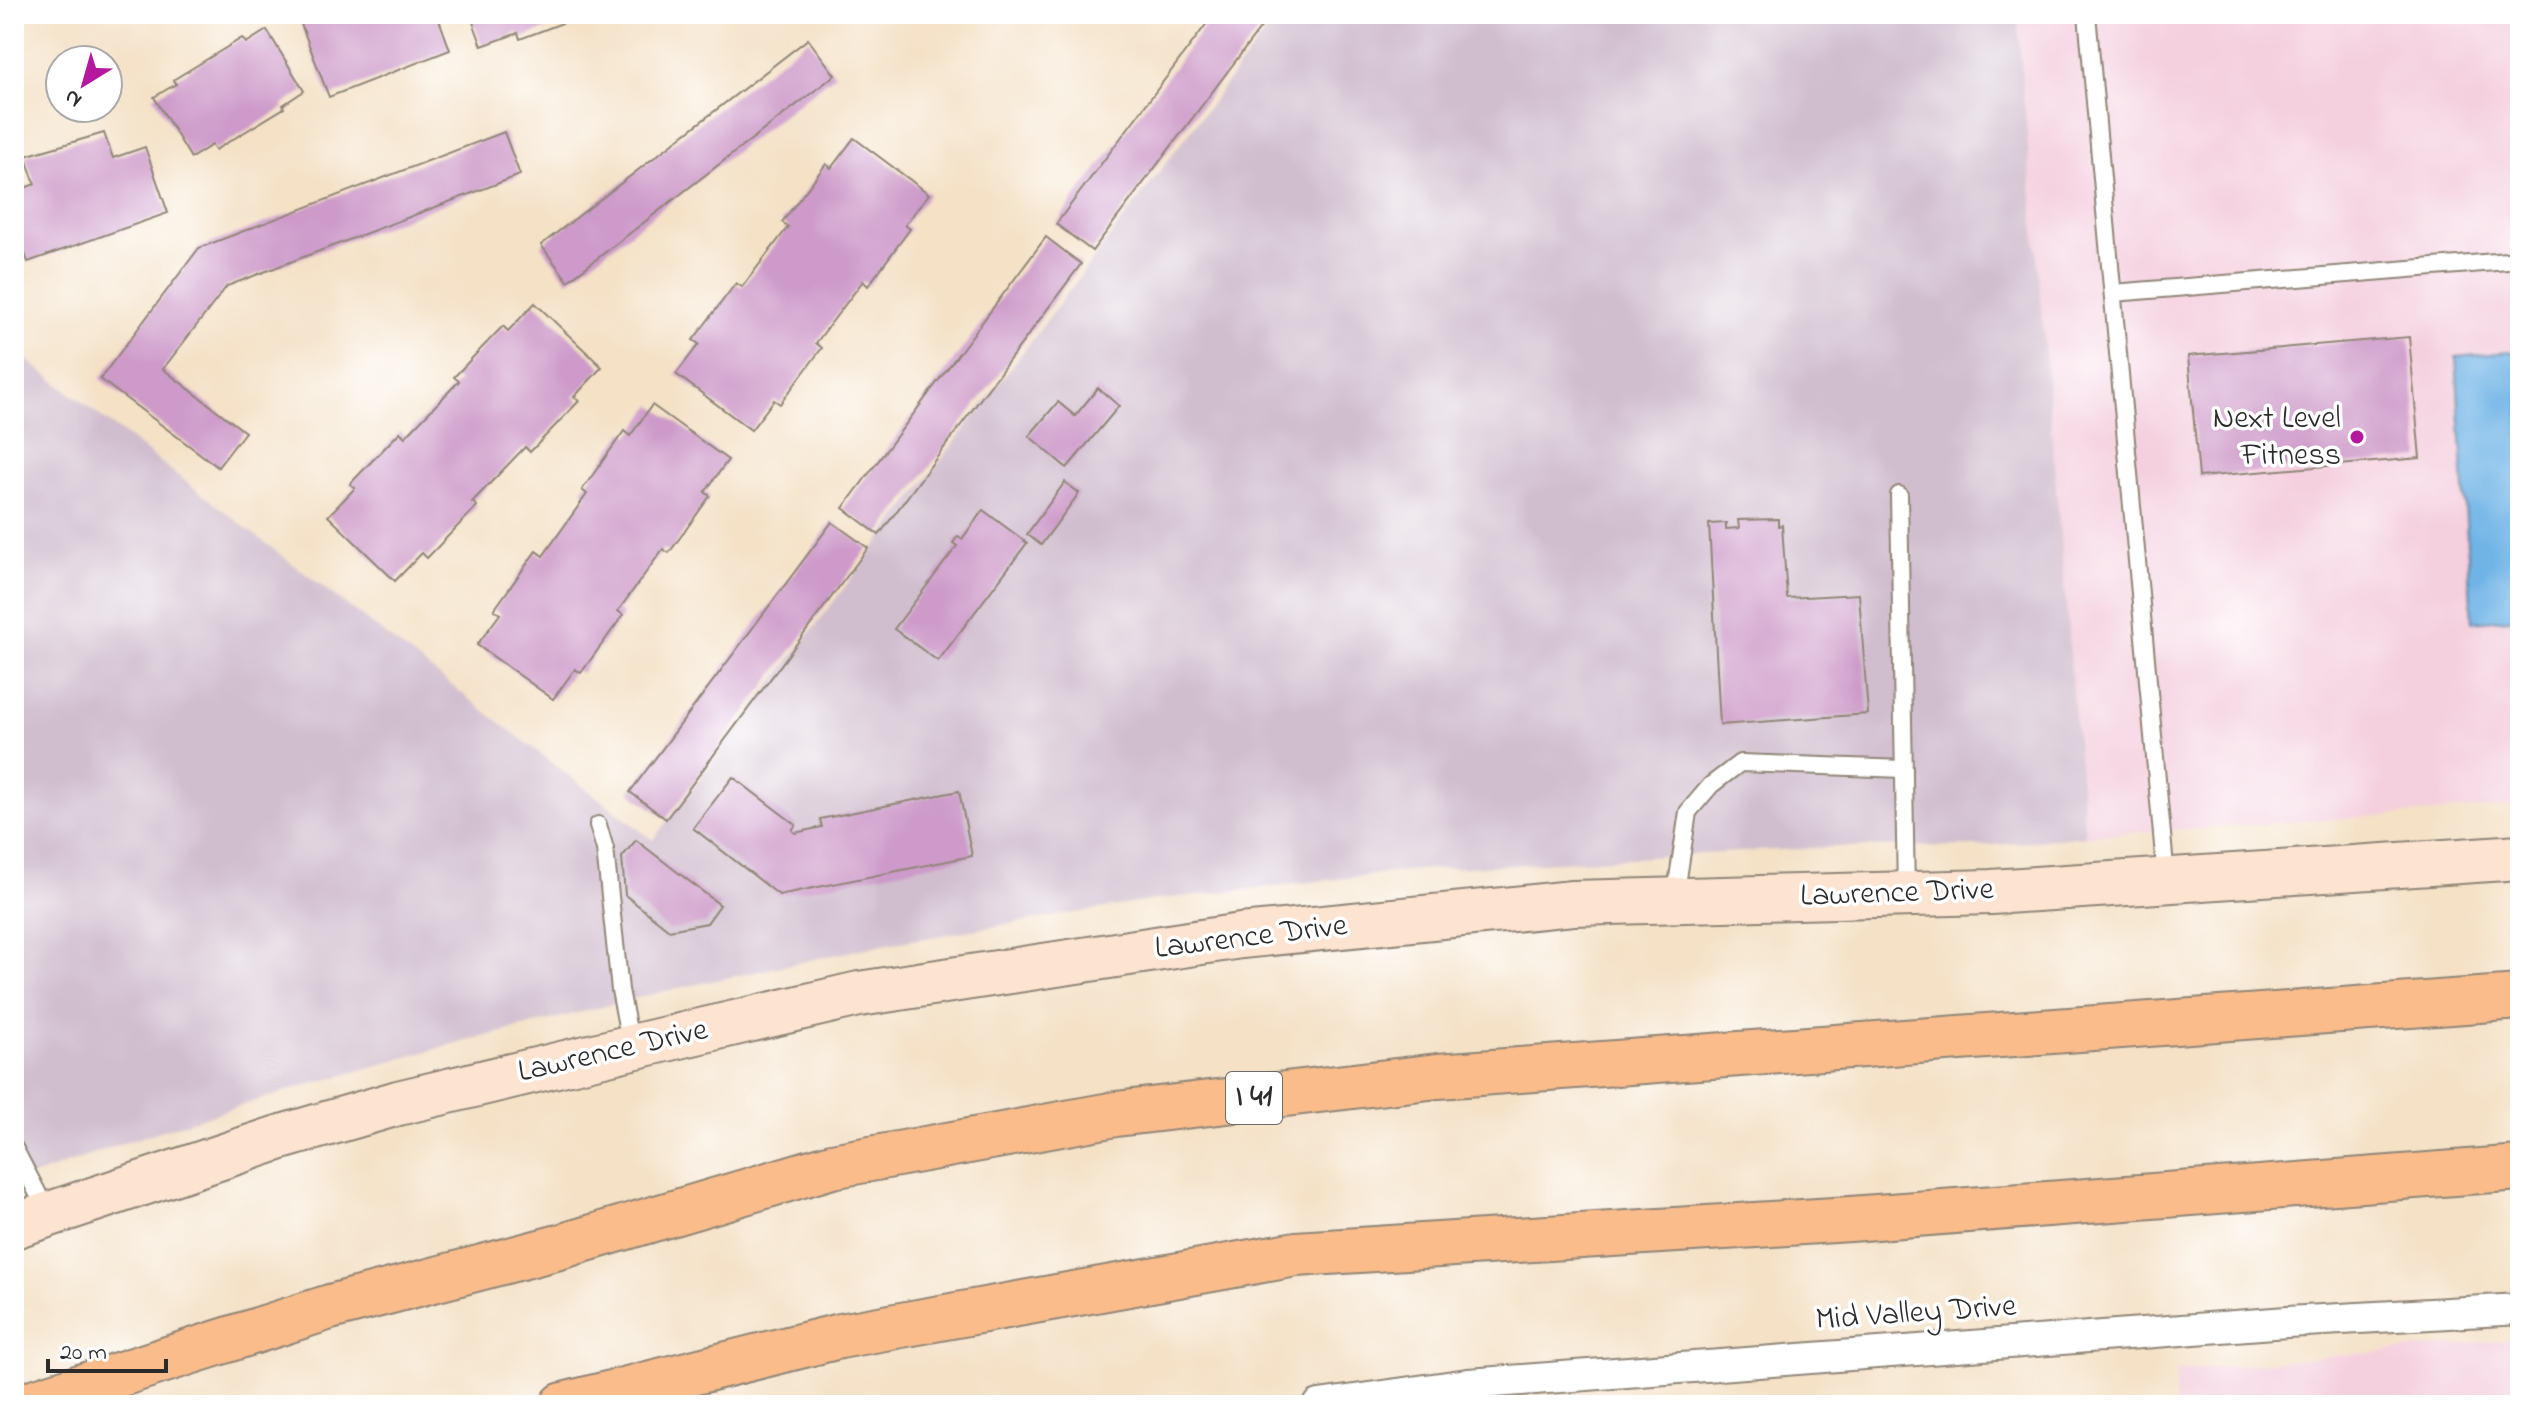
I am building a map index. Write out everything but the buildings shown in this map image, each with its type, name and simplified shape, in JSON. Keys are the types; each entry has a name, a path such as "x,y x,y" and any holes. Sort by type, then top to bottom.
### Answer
{"highway":[{"name":"I 41","path":"24,1405 330,1307 559,1247 832,1166 1116,1114 1438,1076 2520,997"},
{"path":"563,1405 840,1336 1296,1254 1850,1219 2520,1168"}],"main road":[{"name":"Lawrence Drive","path":"31,1220 278,1138 398,1103 632,1047 859,994 1241,936 1573,903 2166,883 2520,857"}],"street":[{"name":"Mid Valley Drive","path":"1319,1405 2287,1322 2520,1309"}],"lane":[{"path":"2087,14 2166,883"},
{"path":"2113,293 2520,260"},
{"path":"1899,495 1906,894"},
{"path":"1675,900 1688,812 1711,785 1740,763 1904,769"},
{"path":"598,825 605,849 620,990 632,1047"},
{"path":"14,1148 31,1220"}],"shaded area":[{"path":"1279,14 2017,14 2085,836 1985,846 1831,847 1415,870 1154,900 876,946 665,991 439,1048 287,1091 126,1142 14,1183 14,350 653,840"},
{"path":"2017,14 2520,14 2520,806 2085,836"},
{"path":"2520,1339 2520,1405 2175,1405 2176,1371"}],"water":[{"path":"2520,351 2520,618 2472,622 2456,357"}],"place":[{"name":"Next Level Fitness","path":"2357,437"}]}
